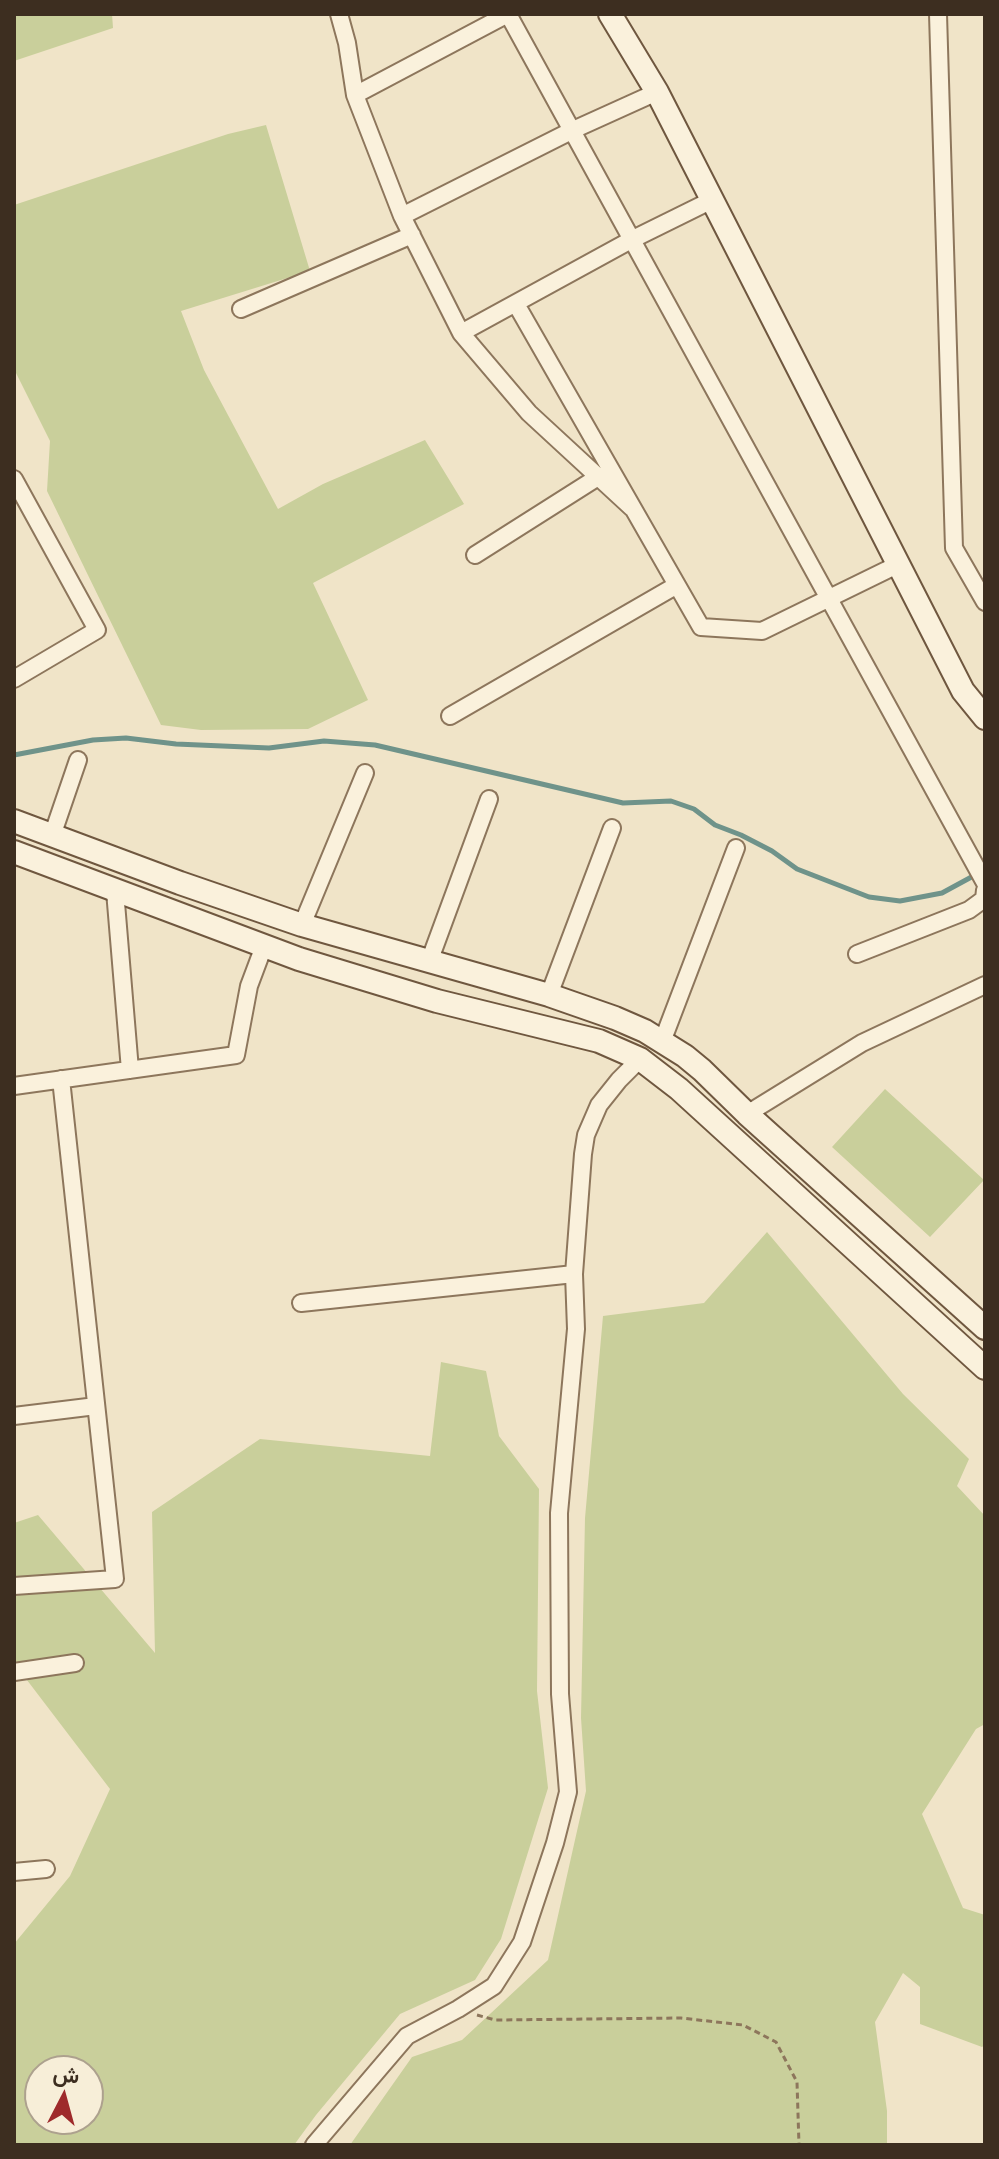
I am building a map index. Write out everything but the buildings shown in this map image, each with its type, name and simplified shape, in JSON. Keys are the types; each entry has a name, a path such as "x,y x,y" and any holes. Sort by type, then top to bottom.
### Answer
{"main road":[{"path":"610,14 657,92 963,691 985,718"},
{"path":"14,821 302,925 549,995 615,1018 662,1042 702,1070 985,1328"},
{"path":"14,852 264,946 437,1001 599,1041 640,1059 679,1089 980,1355"},
{"path":"264,946 273,915"}],"street":[{"path":"339,14 355,95 402,216 461,333 529,413 632,508"},
{"path":"355,95 508,14 985,883"},
{"path":"938,14 954,548 985,602"},
{"path":"402,216 573,130 657,92"},
{"path":"461,333 631,240 712,200"},
{"path":"241,309 412,235"},
{"path":"516,304 701,627 762,631 897,565"},
{"path":"475,555 598,477"},
{"path":"14,479 97,630 14,679"},
{"path":"450,716 677,585"},
{"path":"52,836 78,760"},
{"path":"302,925 365,773"},
{"path":"429,962 489,799"},
{"path":"549,995 612,828"},
{"path":"662,1042 736,848"},
{"path":"857,954 969,910 984,899 985,890"},
{"path":"115,891 130,1070"},
{"path":"14,1086 236,1055 249,986 264,946"},
{"path":"747,1114 862,1043 985,985"},
{"path":"314,2145 407,2036 494,1986 522,1942 555,1843 568,1792 560,1694 559,1513 576,1329 574,1274 586,1135 599,1105 640,1059"},
{"path":"14,1586 115,1579 61,1079"},
{"path":"301,1303 574,1274"},
{"path":"14,1416 96,1406"},
{"path":"14,1672 75,1663"},
{"path":"14,1854 15,1872 46,1869"}],"path":[{"path":"458,2009 495,2020 681,2018 743,2025 776,2042 797,2082 799,2145"}],"green space":[{"path":"14,14 112,14 113,28 14,61"},
{"path":"266,125 310,271 181,311 204,370 278,509 323,484 425,440 464,504 313,583 368,700 308,729 201,730 161,725 47,491 50,441 14,369 14,205 228,134"},
{"path":"885,1089 984,1180 930,1237 832,1147"},
{"path":"767,1232 903,1394 969,1459 957,1486 985,1516 985,1724 976,1729 922,1814 963,1908 985,1915 985,2045 982,2047 920,2024 920,1987 903,1973 875,2022 887,2111 887,2145 350,2145 412,2057 462,2040 548,1960 586,1791 581,1718 585,1518 603,1316 704,1303"},
{"path":"441,1362 486,1371 499,1436 539,1489 537,1691 548,1788 501,1939 475,1980 400,2014 294,2145 14,2145 14,1944 70,1876 110,1789 14,1663 14,1523 38,1515 155,1653 152,1512 260,1439 430,1456"}],"waterway":[{"path":"14,755 93,740 126,738 176,744 269,748 324,741 375,745 623,803 671,801 694,809 715,825 772,851 797,869 869,897 900,901 942,893 977,874"}]}
